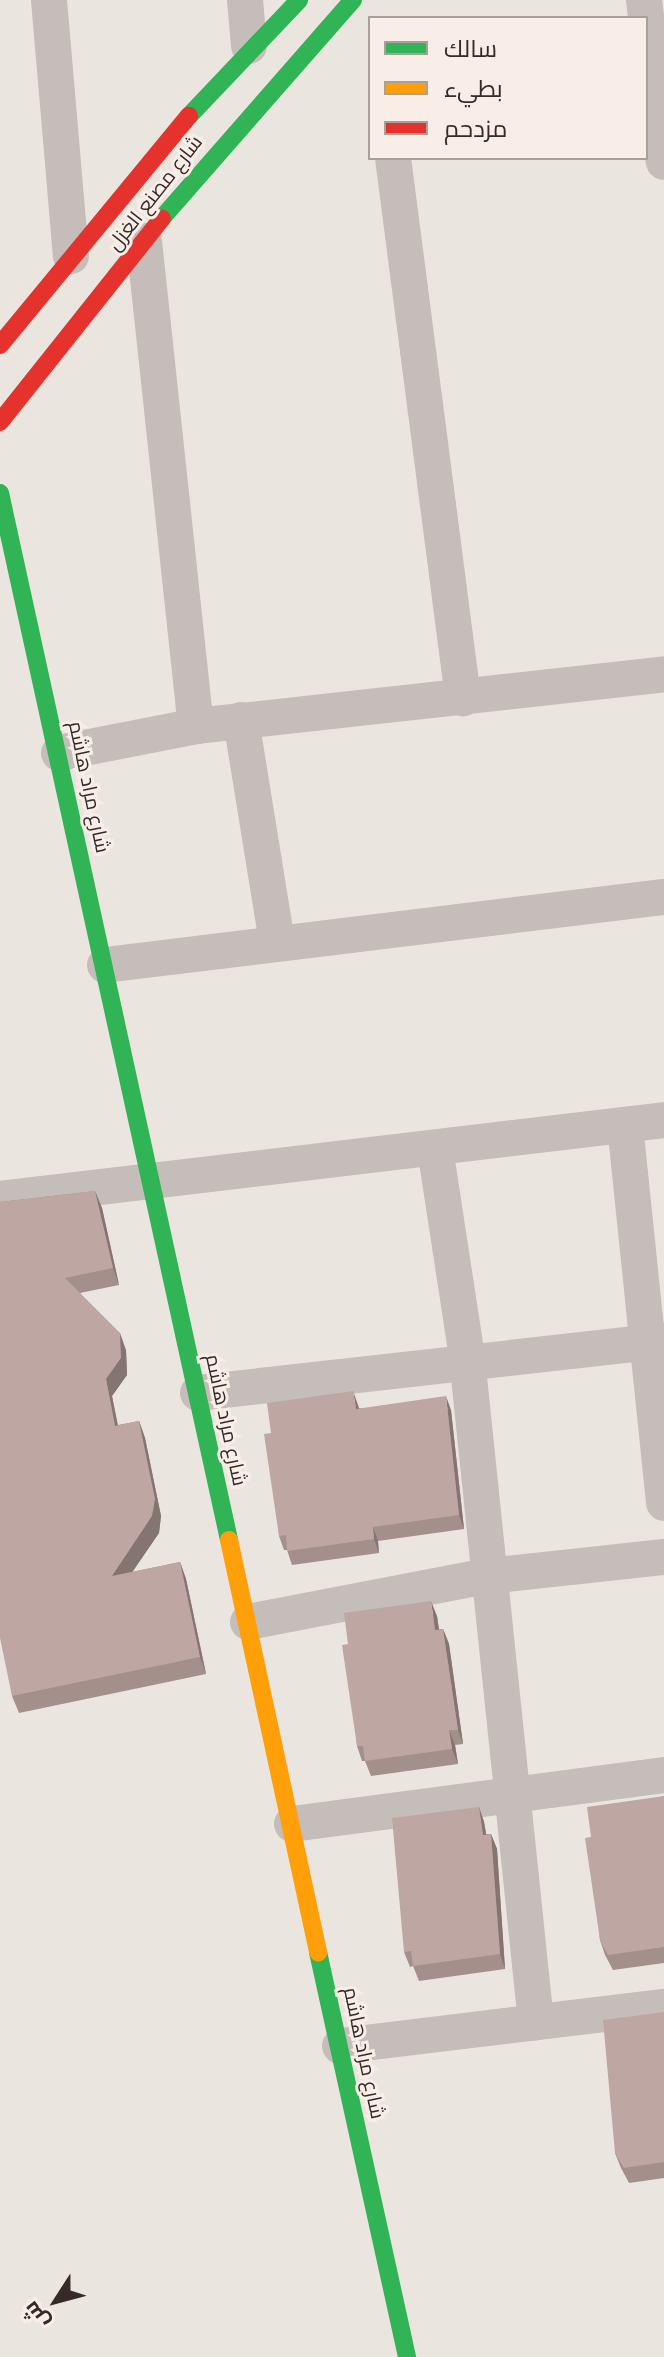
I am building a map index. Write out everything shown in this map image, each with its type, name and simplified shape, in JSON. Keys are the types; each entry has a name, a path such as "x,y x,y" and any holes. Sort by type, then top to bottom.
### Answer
{"street":[{"path":"49,0 71,256"},
{"path":"245,0 249,46"},
{"name":"شارع مصنع الغزل","path":"0,345 249,46 299,0"},
{"name":"شارع مصنع الغزل","path":"0,422 289,63 353,0"},
{"path":"648,32 664,162"},
{"path":"393,160 463,698"},
{"path":"144,241 196,726"},
{"name":"شارع مراد هاشم","path":"0,493 407,2357"},
{"path":"59,753 241,720 664,674"},
{"path":"241,720 277,943"},
{"path":"105,965 664,897"},
{"path":"0,1199 664,1120"},
{"path":"625,1125 655,1342 664,1503"},
{"path":"435,1148 467,1358 536,2022"},
{"path":"198,1393 467,1358 655,1342"},
{"path":"248,1622 488,1576 664,1557"},
{"path":"292,1824 664,1775"},
{"path":"340,2046 664,2007"}],"building":[{"path":"95,1191 113,1268 65,1278 120,1333 121,1358 106,1379 115,1426 139,1421 155,1499 152,1516 112,1576 180,1562 200,1657 12,1696 0,1638 0,1202"},
{"path":"353,1391 356,1409 446,1396 459,1515 373,1527 374,1539 287,1551 286,1535 279,1536 264,1434 271,1433 267,1403"},
{"path":"431,1601 435,1630 443,1629 458,1730 449,1730 452,1749 365,1761 363,1746 357,1746 342,1645 348,1644 344,1613"},
{"path":"664,1796 664,1947 608,1955 600,1940 585,1838 591,1837 587,1807"},
{"path":"479,1807 483,1835 491,1834 500,1954 413,1966 411,1951 404,1952 392,1818"},
{"path":"664,2012 664,2162 624,2168 615,2153 603,2020"}],"traffic: fast":[{"path":"189,116 299,0"},
{"path":"162,218 353,0"},
{"path":"0,493 229,1540"},
{"path":"318,1952 407,2357"}],"traffic: slow":[{"path":"229,1540 318,1952"}],"traffic: jam":[{"path":"0,345 189,116"},
{"path":"0,422 162,218"}]}
